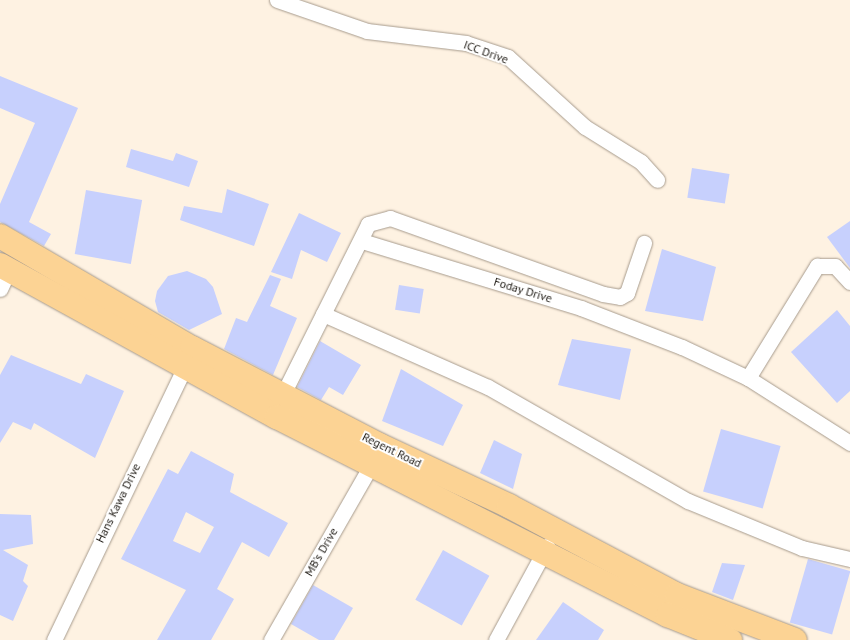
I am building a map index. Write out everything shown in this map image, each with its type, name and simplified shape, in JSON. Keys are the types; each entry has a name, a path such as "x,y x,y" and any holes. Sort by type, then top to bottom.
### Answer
{"main road":[{"name":"Regent Road","path":"0,236 192,348 372,464 543,553 723,633 795,640"},
{"name":"Regent Road","path":"3,274 185,367 277,404 558,530 660,587 723,633"}],"street":[{"name":"ICC Drive","path":"278,0 367,31 466,43 508,57 585,127 642,162 658,180"},
{"path":"277,404 362,241 368,224 390,218 603,294 620,297 627,293 644,244"},
{"name":"Foday Drive","path":"362,241 581,308 748,378 850,443"},
{"path":"748,378 817,266 834,266 850,282"},
{"path":"323,314 488,387 688,501 802,548 850,558"},
{"name":"Hans Kawa Drive","path":"54,640 185,367"},
{"name":"MB's Drive","path":"271,640 372,464"},
{"path":"496,640 543,553 558,530"}],"building":[{"path":"0,76 78,108 29,222 51,234 44,246 0,222 0,204 35,123 0,108"},
{"path":"131,149 173,161 176,153 198,161 189,187 126,167"},
{"path":"692,168 730,174 725,204 687,198"},
{"path":"227,189 269,204 254,246 180,220 184,206 222,213"},
{"path":"86,190 142,200 131,264 75,254"},
{"path":"299,213 341,233 327,262 301,250 292,279 271,272"},
{"path":"850,221 850,268 827,237"},
{"path":"662,249 716,267 703,321 645,311"},
{"path":"187,271 206,279 213,287 222,314 189,330 158,312 155,301 157,291 168,276"},
{"path":"270,275 281,279 270,306 297,318 273,375 224,349 236,318 247,322"},
{"path":"399,285 424,289 420,314 395,310"},
{"path":"837,310 850,326 850,391 837,403 791,352"},
{"path":"572,339 631,349 620,400 558,385"},
{"path":"320,341 361,365 343,395 329,387 321,400 297,387"},
{"path":"11,355 81,384 86,374 124,391 95,458 34,423 31,430 13,422 0,443 0,375"},
{"path":"401,369 463,405 443,446 382,421"},
{"path":"721,429 781,446 763,509 703,491"},
{"path":"494,440 522,454 513,489 480,473"},
{"path":"191,451 234,474 230,492 288,523 269,557 242,542 217,589 234,599 211,640 157,640 186,590 121,559 168,469 178,474","holes":["186,512 214,527 200,553 173,541"]},
{"path":"0,514 31,515 33,544 3,550 28,565 23,581 28,586 13,621 0,615"},
{"path":"443,550 489,576 462,626 415,600"},
{"path":"808,559 850,571 832,635 790,622"},
{"path":"722,563 745,565 733,600 712,592"},
{"path":"313,585 353,608 334,640 319,640 291,624"},
{"path":"563,602 604,630 598,640 536,640"}]}
